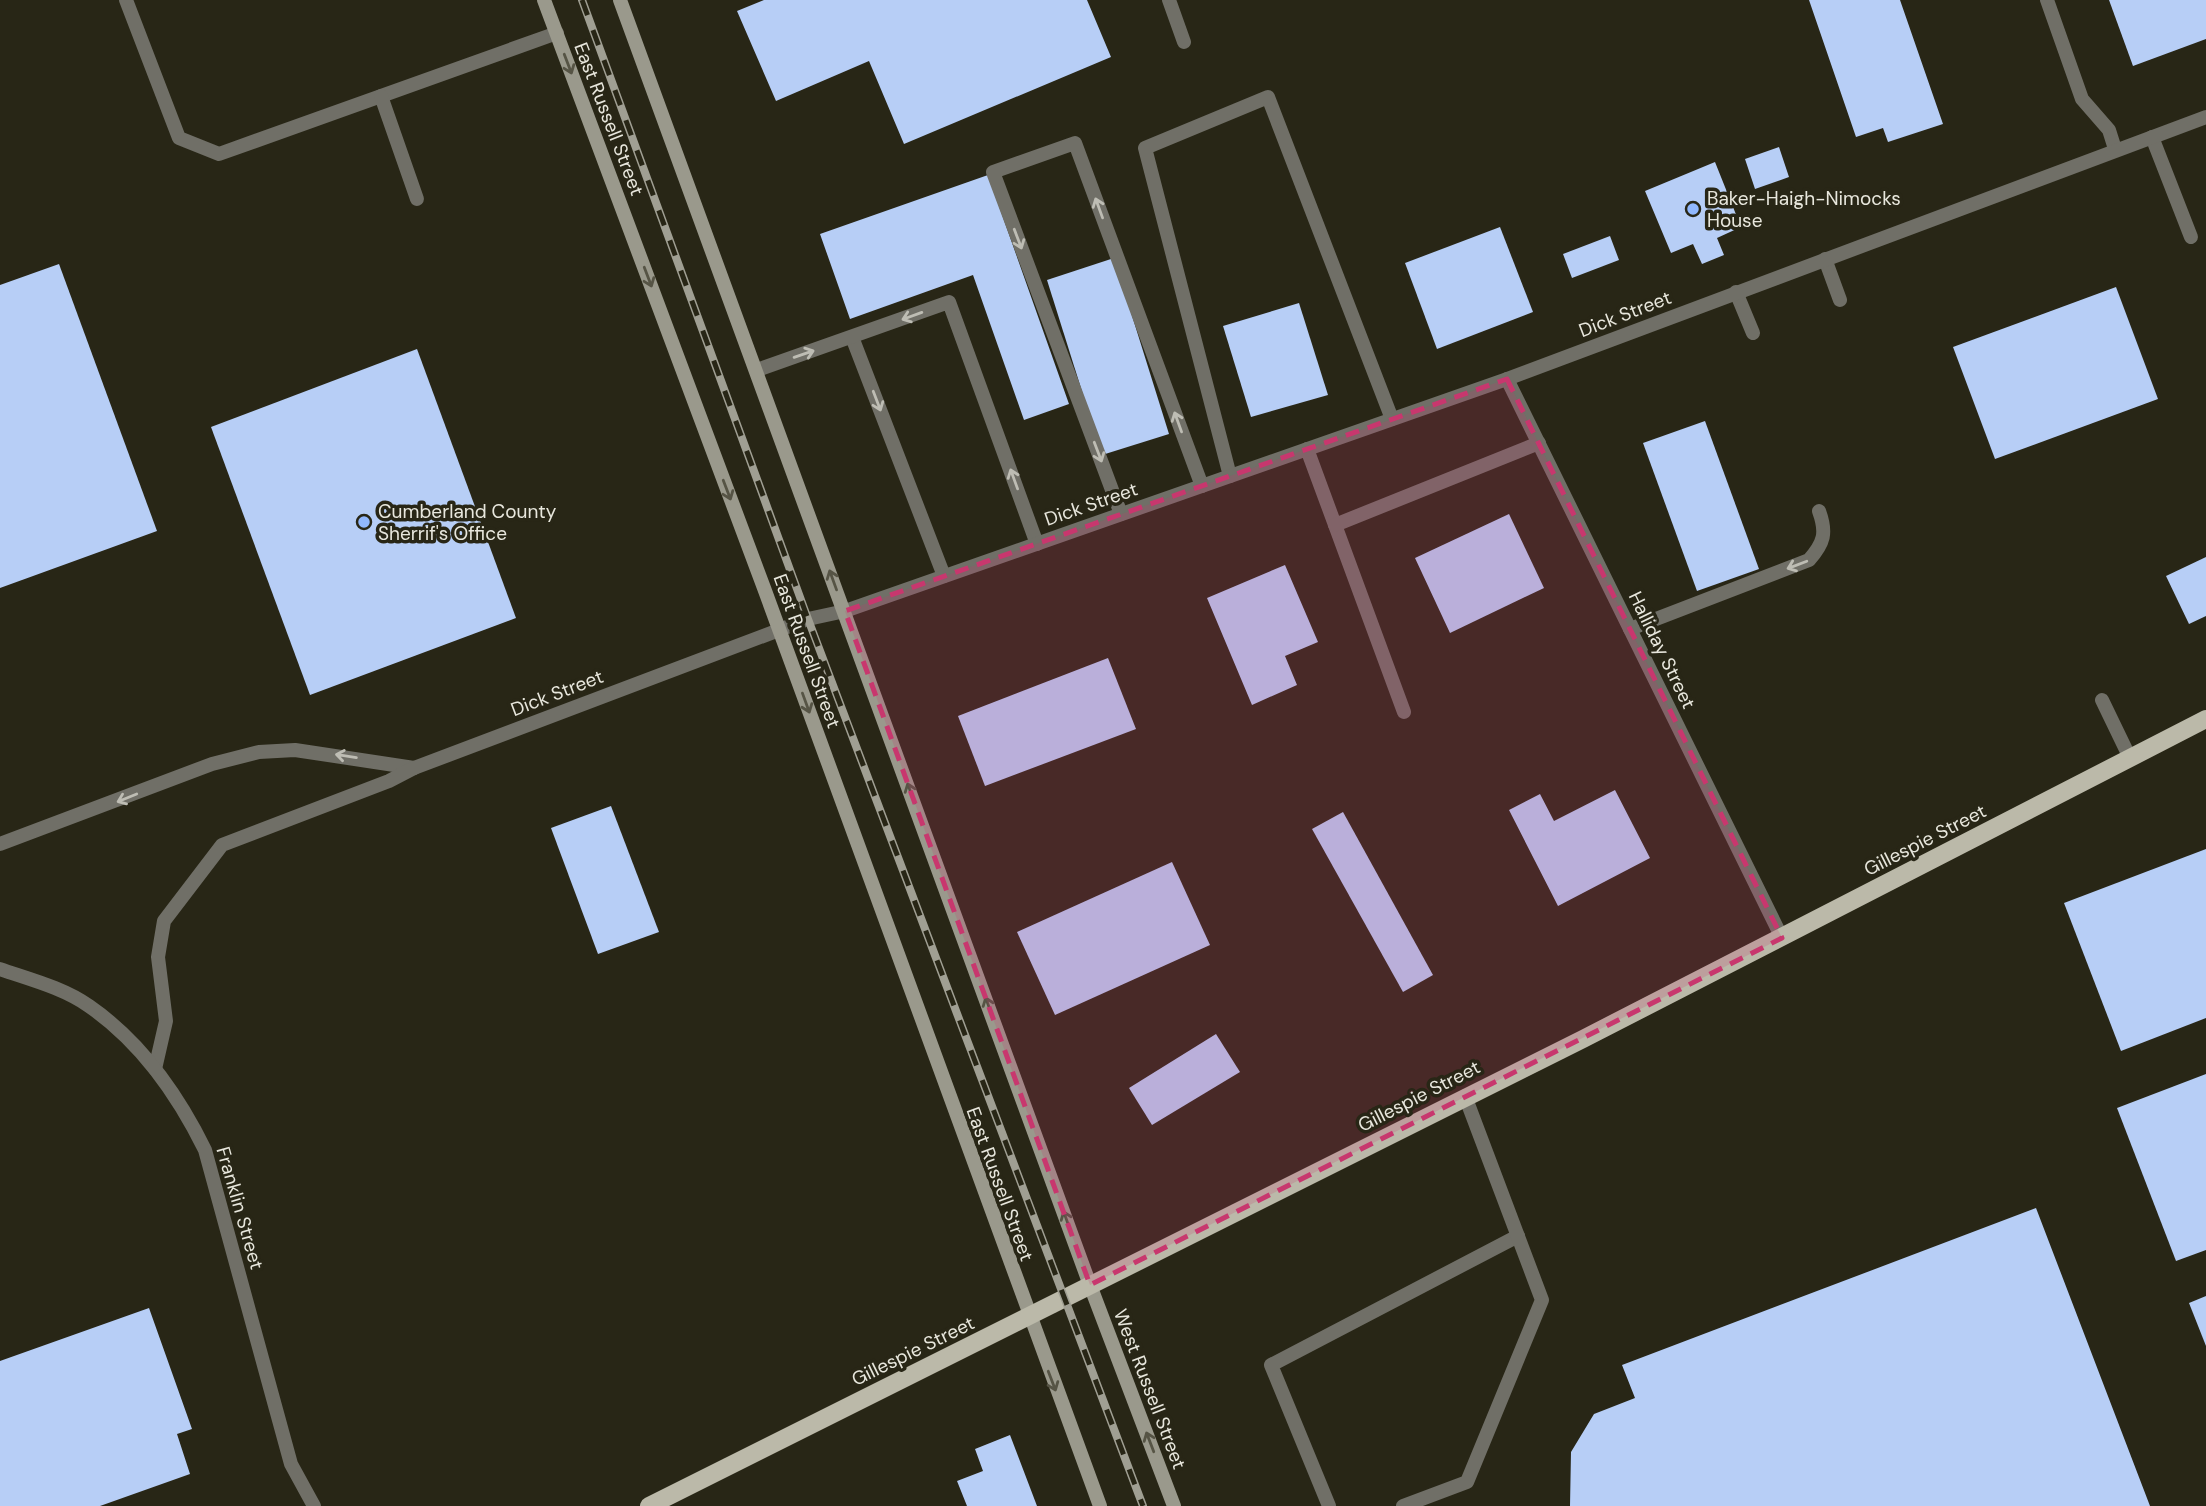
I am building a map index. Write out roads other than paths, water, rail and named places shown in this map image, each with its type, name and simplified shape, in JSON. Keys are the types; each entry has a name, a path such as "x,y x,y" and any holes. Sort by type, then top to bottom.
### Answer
{"main road":[{"name":"East Russell Street","path":"544,0 780,631 1028,1317"},
{"path":"620,0 1090,1285"},
{"name":"Gillespie Street","path":"649,1506 1782,938 2206,719"},
{"name":"West Russell Street","path":"1090,1285 1174,1506"},
{"path":"1028,1317 1100,1506"}],"street":[{"path":"126,0 179,138 219,154 556,33"},
{"path":"1169,0 1184,42"},
{"path":"2047,0 2082,99 2109,130 2115,149"},
{"path":"380,96 417,199"},
{"path":"1230,476 1145,148 1268,97 1392,419"},
{"name":"Dick Street","path":"155,1069 166,1021 158,957 164,921 222,845 388,781 414,768 808,620 845,611 1507,379 2206,117"},
{"path":"2152,137 2191,237"},
{"path":"1121,514 993,172 1075,143 1202,486"},
{"path":"1825,259 1840,300"},
{"path":"1736,292 1753,333"},
{"path":"757,370 949,302 1037,544"},
{"path":"852,337 944,576"},
{"name":"Halliday Street","path":"1507,379 1782,938"},
{"path":"1335,525 1539,443"},
{"path":"1307,449 1404,712"},
{"path":"1630,629 1809,560 1822,546 1825,529 1819,511"},
{"path":"2102,700 2130,758"},
{"path":"0,844 212,764 260,752 295,750 414,768"},
{"name":"Franklin Street","path":"0,968 88,1005 121,1032 182,1102 205,1150 291,1464 314,1506"},
{"path":"1403,1506 1467,1482 1542,1300 1465,1096"},
{"path":"1329,1506 1271,1365 1518,1236"}],"railway":[{"path":"582,0 808,619 1143,1506"}],"place":[{"name":"Baker-Haigh-Nimocks House","path":"1693,209"},
{"name":"Cumberland County Sherrif's Office","path":"364,522"}]}
